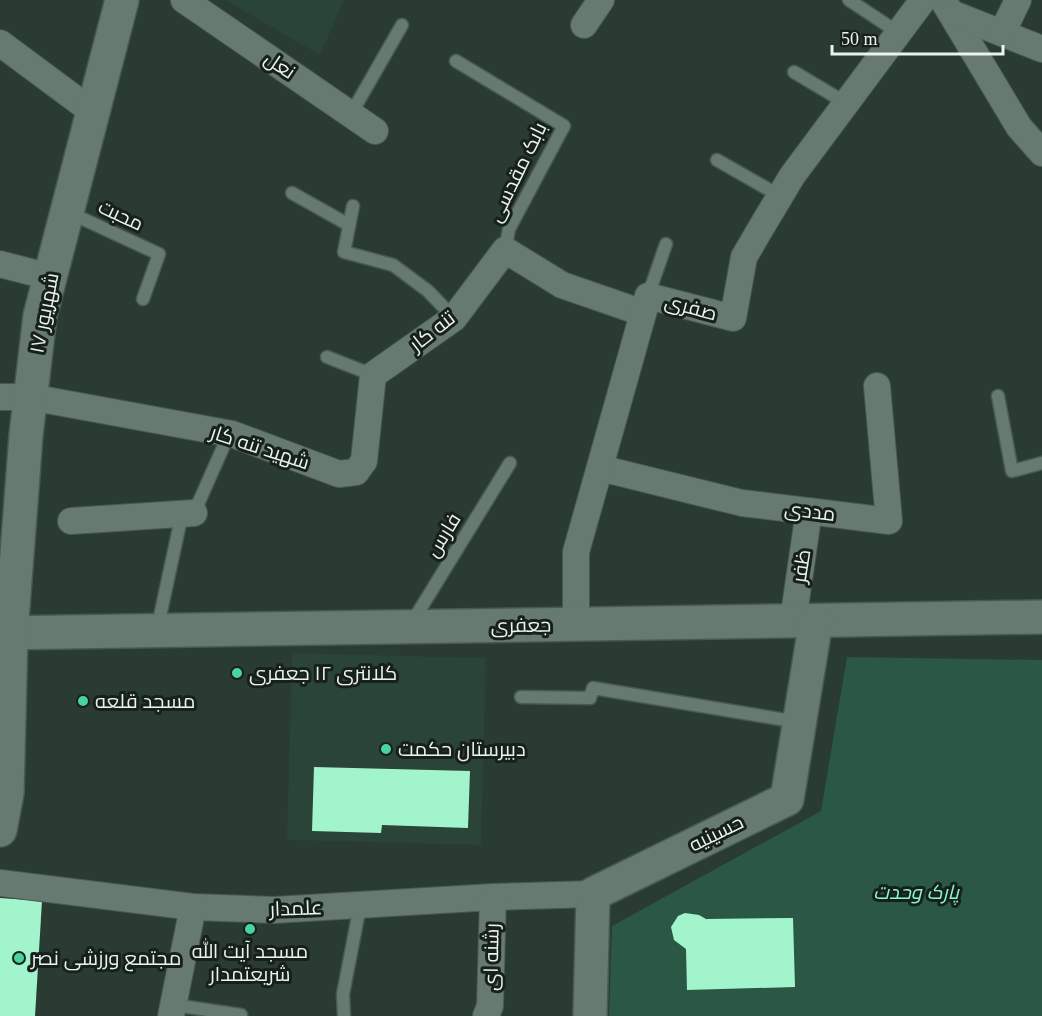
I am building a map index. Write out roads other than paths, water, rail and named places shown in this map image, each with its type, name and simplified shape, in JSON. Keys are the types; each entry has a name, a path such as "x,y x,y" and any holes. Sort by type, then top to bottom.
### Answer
{"street":[{"name":"نعل","path":"184,0 375,131"},
{"path":"584,25 601,0"},
{"name":"صفری","path":"576,625 576,552 646,304 733,318 744,257 780,196 792,176 923,0"},
{"path":"1002,33 1018,0"},
{"name":"۱۷ شهریور","path":"0,830 7,793 5,633 15,397 40,316 93,112 117,7"},
{"path":"947,7 1042,49"},
{"path":"947,7 1018,127 1042,153"},
{"path":"0,43 93,112"},
{"path":"505,250 562,285 646,304"},
{"name":"تنه کار","path":"373,375 454,318 505,250"},
{"path":"0,264 50,277"},
{"name":"شهید تنه کار","path":"15,397 229,434 339,474 356,472 364,461 373,375"},
{"name":"مددی","path":"600,468 742,503 889,521 877,386"},
{"name":"ظفر","path":"804,621 809,512"},
{"path":"71,520 188,514"},
{"name":"جعفری","path":"5,633 1042,617"},
{"name":"حسینیه","path":"593,894 788,799 800,722 804,621"},
{"name":"علمدار","path":"0,883 194,906 274,910 493,897 593,894"},
{"path":"590,1016 593,894"},
{"name":"رشنه ای","path":"486,1016 490,1006 493,897"},
{"path":"172,1011 194,906"}],"lane":[{"path":"849,0 898,33"},
{"path":"351,114 402,25"},
{"name":"بابک مقدسی","path":"456,61 564,126 509,230 505,250"},
{"path":"794,72 846,104"},
{"path":"717,160 780,196"},
{"path":"292,193 349,225"},
{"path":"353,206 344,252 393,265 428,291 454,318"},
{"name":"محبت","path":"67,212 159,254 143,299"},
{"path":"646,304 666,244"},
{"path":"327,357 373,375"},
{"path":"998,396 1012,471 1042,463"},
{"path":"157,631 188,514 229,434"},
{"name":"فارس","path":"409,627 510,463"},
{"path":"521,697 590,698 592,688 800,722"},
{"path":"344,1016 343,994 360,906"},
{"path":"172,1011 241,1015"}],"place":[{"name":"کلانتری ۱۲ جعفری","path":"237,673"},
{"name":"مسجد قلعه","path":"83,701"},
{"name":"دبیرستان حکمت","path":"386,749"},
{"name":"مسجد آیت الله شریعتمدار","path":"250,929"},
{"name":"مجتمع ورزشی نصر","path":"19,958"}],"park label":[{"name":"پارک وحدت","path":"916,892"}]}
